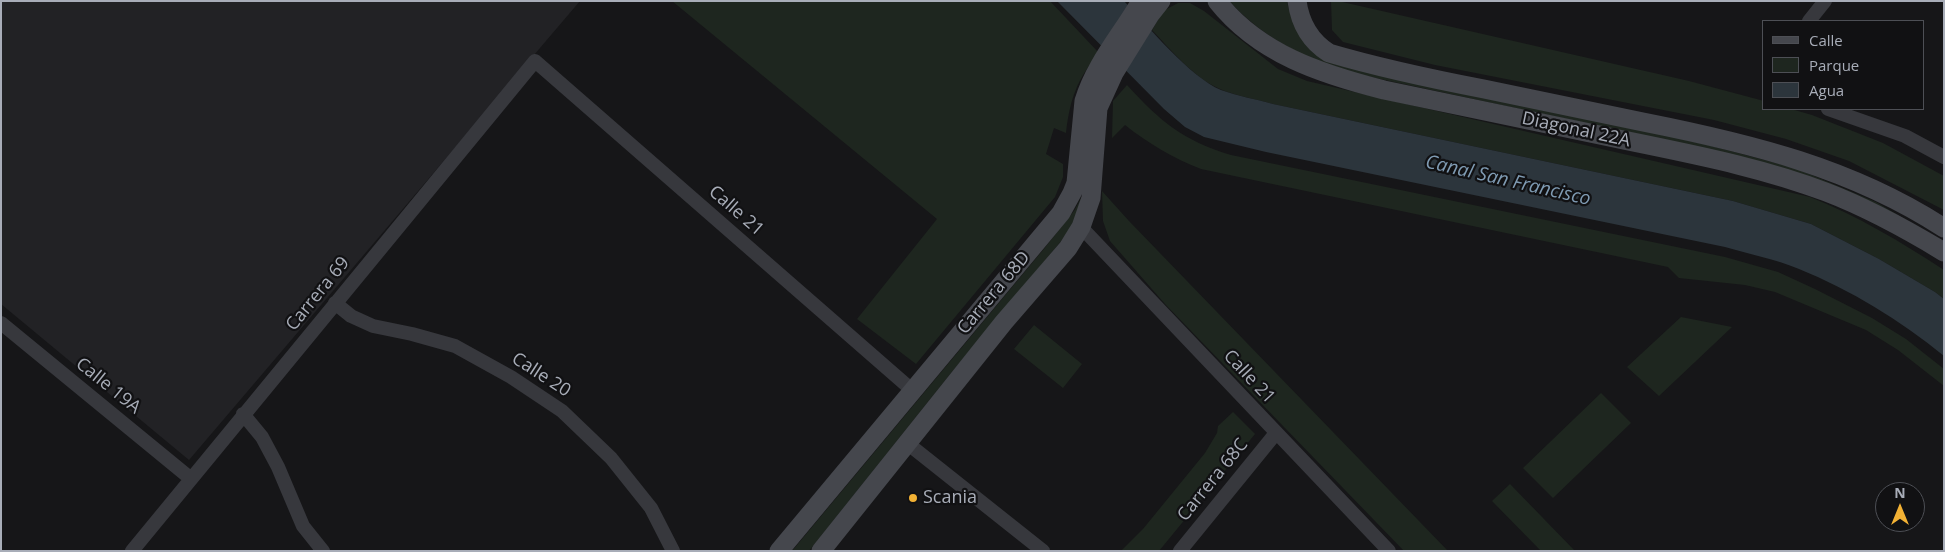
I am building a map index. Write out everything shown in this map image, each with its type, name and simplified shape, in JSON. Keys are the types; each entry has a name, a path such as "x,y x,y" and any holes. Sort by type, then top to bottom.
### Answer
{"street":[{"name":"Diagonal 22A","path":"1216,1 1236,22 1260,42 1303,65 1342,79 1384,90 1703,156 1762,172 1826,192 1869,210 1944,252"},
{"name":"Diagonal 22A","path":"1297,1 1302,23 1319,46 1329,53 1417,76 1708,135 1760,148 1844,176 1890,197 1944,228"},
{"path":"1810,20 1825,1"},
{"name":"Carrera 68D","path":"780,551 1061,213 1076,183 1084,102 1088,89 1108,68 1148,6"},
{"name":"Carrera 69","path":"132,551 190,478 535,61"},
{"name":"Calle 21","path":"535,61 912,390"},
{"name":"Carrera 68D","path":"821,551 1004,322 1068,248 1081,227 1091,198 1098,108 1108,68"},
{"path":"1831,110 1905,136 1944,157"},
{"name":"Calle 21","path":"1081,227 1390,551"},
{"name":"Calle 20","path":"335,303 351,316 373,326 455,346 511,377 562,411 611,458 651,508 673,551"},
{"name":"Calle 19A","path":"1,322 190,478"},
{"path":"243,414 262,437 278,467 303,526 323,551"},
{"name":"Carrera 68C","path":"1180,551 1276,433"},
{"path":"907,443 1043,551"}],"shaded area":[{"path":"2,1 580,1 189,460 1,304"}],"green space":[{"path":"672,1 1050,1 1099,53 1085,72 1076,90 1072,100 1066,133 1054,128 1046,154 1063,164 1063,177 1055,197 916,364 857,319 937,219"},
{"path":"1229,1 1287,1 1295,24 1318,55 1708,145 1795,168 1876,202 1944,242 1707,149 1338,70 1307,57 1279,42 1254,24"},
{"path":"1331,1 1338,1 1689,81 1762,100 1762,110 1794,110 1812,115 1883,143 1944,176 1944,210 1849,161 1786,139 1714,120 1435,65 1343,42 1332,30"},
{"path":"1178,3 1190,3 1204,11 1278,69 1307,81 1810,197 1845,212 1879,230 1944,270 1944,299 1879,259 1811,224 1733,201 1273,104 1226,91 1210,84 1192,71 1152,30 1163,11"},
{"path":"1127,85 1173,128 1199,143 1231,155 1725,257 1778,272 1872,318 1906,339 1944,369 1944,386 1898,350 1866,330 1775,292 1745,285 1679,278 1668,267 1201,169 1162,150 1125,125 1112,138 1113,101"},
{"path":"1085,191 1072,228 951,373 809,551 792,551 1043,250 1074,211"},
{"path":"1102,191 1448,551 1404,551 1165,304 1110,241 1103,221"},
{"path":"1681,317 1732,327 1659,396 1627,367"},
{"path":"1034,325 1082,364 1063,388 1014,349"},
{"path":"1601,393 1631,423 1553,498 1523,468"},
{"path":"1233,412 1255,434 1159,551 1121,551 1143,529 1205,453 1217,433 1218,426"},
{"path":"1510,484 1575,551 1541,551 1492,501"}],"water":[{"name":"Canal San Francisco","path":"1057,1 1124,1 1183,63 1209,83 1233,94 1733,201 1811,224 1879,259 1944,299 1944,356 1910,330 1856,296 1818,277 1771,259 1725,247 1266,152 1204,137 1185,127 1164,109"}],"place":[{"name":"Scania","path":"913,498"}]}
